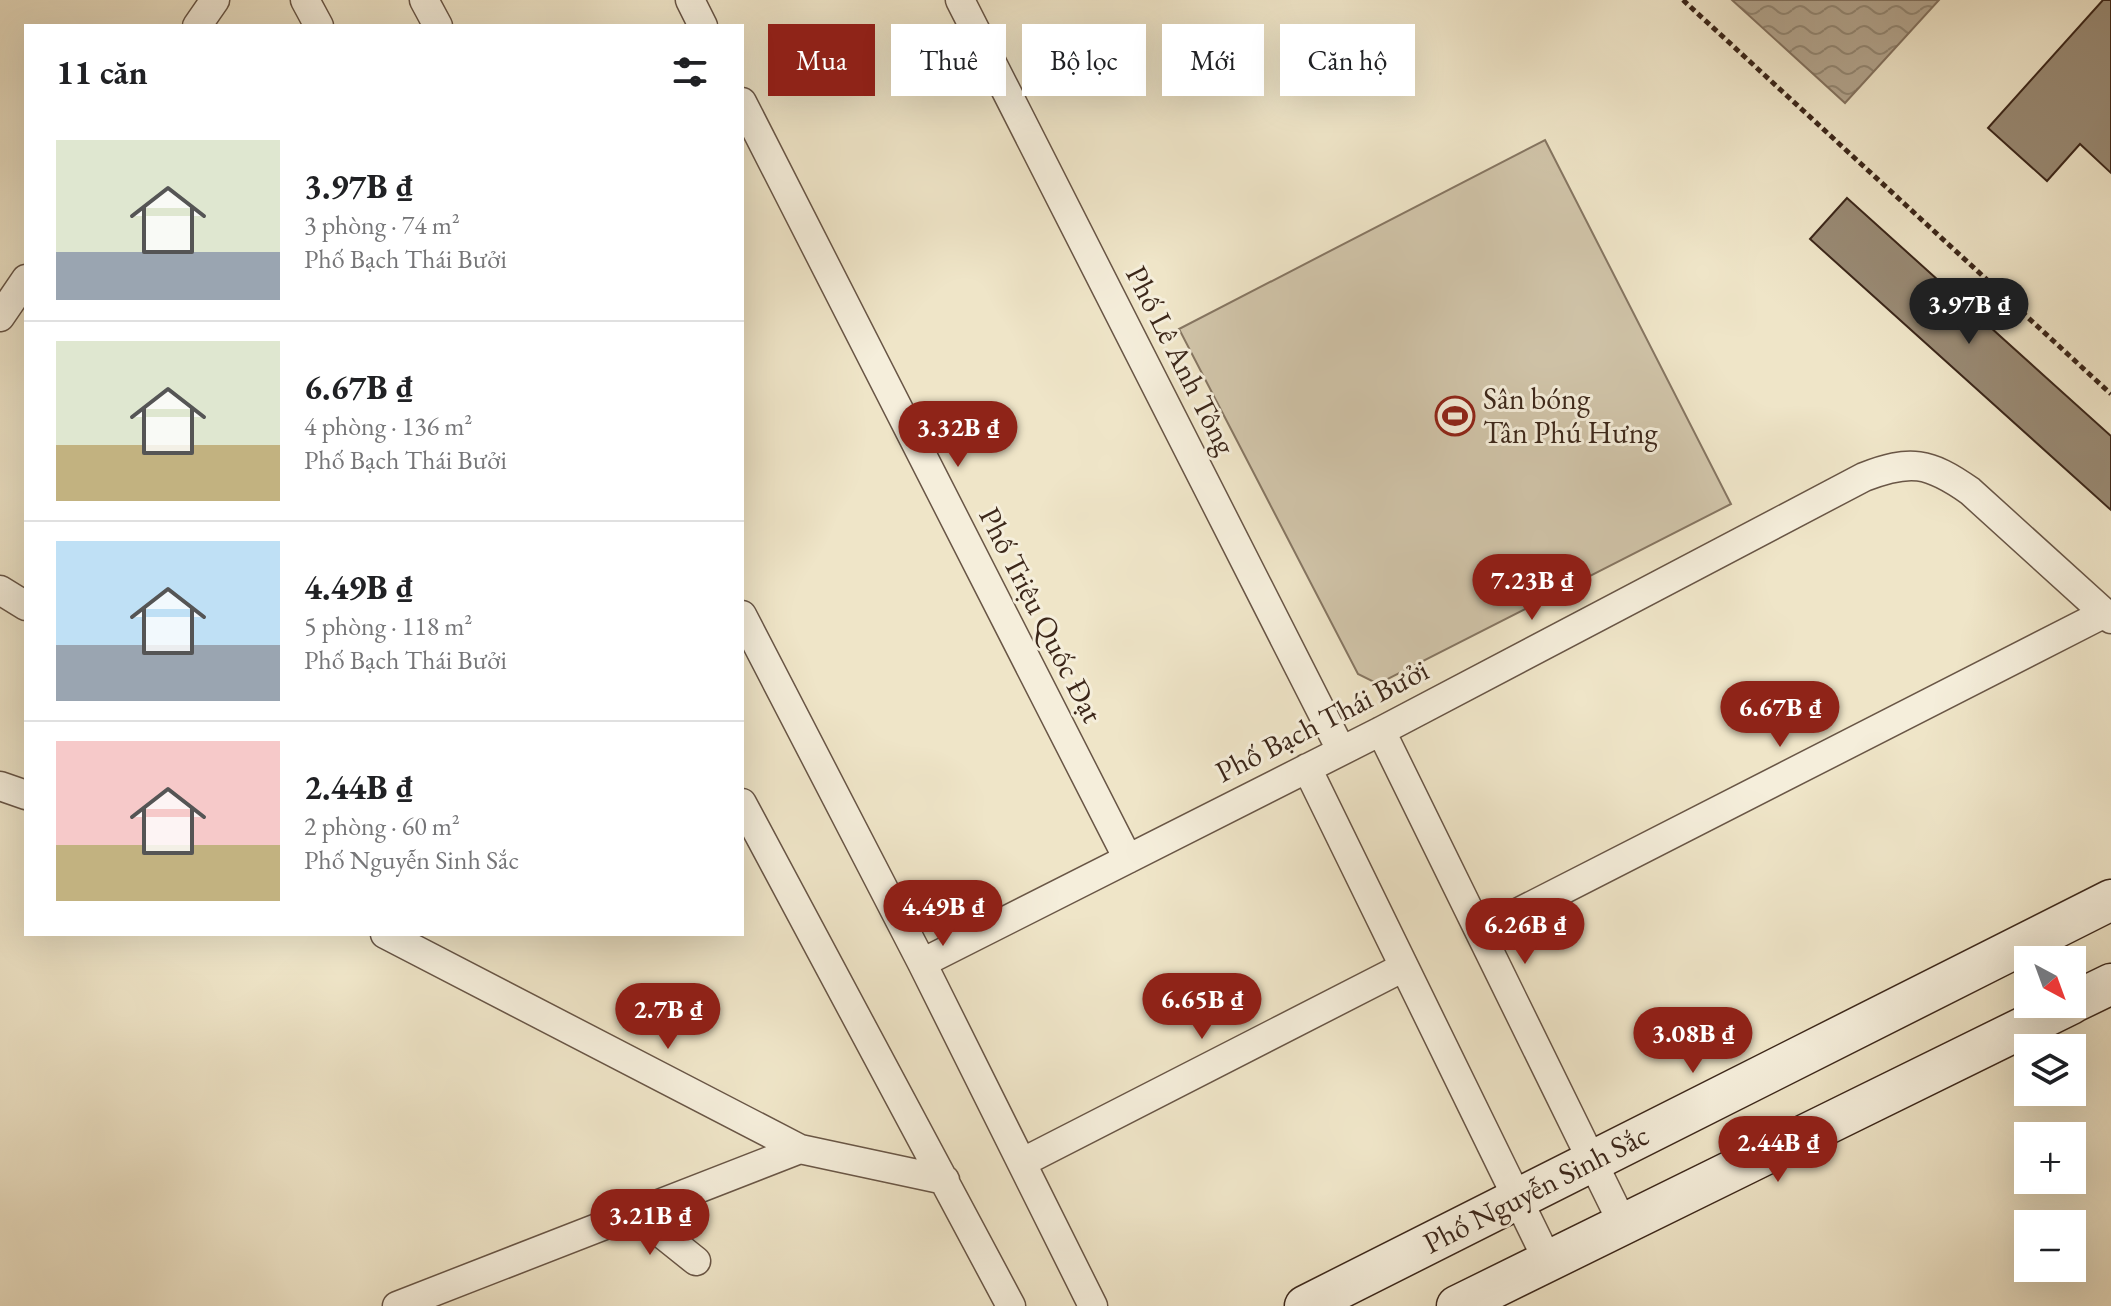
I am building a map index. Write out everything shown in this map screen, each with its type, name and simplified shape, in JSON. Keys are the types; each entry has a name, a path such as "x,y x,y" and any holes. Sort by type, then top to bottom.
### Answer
{"street":[{"path":"198,24 215,0"},
{"path":"305,0 318,24"},
{"path":"424,0 437,24"},
{"path":"690,0 702,24"},
{"name":"Phố Lê Anh Tông","path":"960,0 1341,750"},
{"name":"Phố Triệu Quốc Đạt","path":"744,106 1128,859"},
{"path":"0,317 24,282"},
{"name":"Phố Bạch Thái Bưởi","path":"922,963 1381,731 1864,477 1892,466 1922,465 1945,473 1958,482 2108,616"},
{"path":"0,590 24,605"},
{"path":"1480,932 2108,616"},
{"path":"744,619 922,963 1093,1306"},
{"path":"1381,731 1623,1224"},
{"path":"1307,768 1548,1261"},
{"path":"744,807 1011,1306"},
{"name":"Phố Nguyễn Sinh Sắc","path":"1305,1306 2111,900"},
{"path":"394,936 426,943 800,1149 945,1180"},
{"path":"1023,1162 1404,967"},
{"path":"2086,996 2111,984"},
{"path":"1457,1306 2042,1018"},
{"path":"397,1306 800,1149"},
{"path":"636,1213 696,1261"}],"path":[{"path":"1683,0 2111,394"}],"shaded area":[{"name":"Sân bóng Tân Phú Hưng","path":"1545,140 1731,504 1378,684 1358,674 1179,329"}],"water":[{"path":"1732,0 1939,0 1845,103"}],"building":[{"path":"2103,0 2111,0 2111,173 2080,144 2047,181 1988,128"},
{"path":"1847,198 2111,436 2111,510 1810,239"}],"place":[{"name":"Sân bóng Tân Phú Hưng","path":"1455,416"}]}
